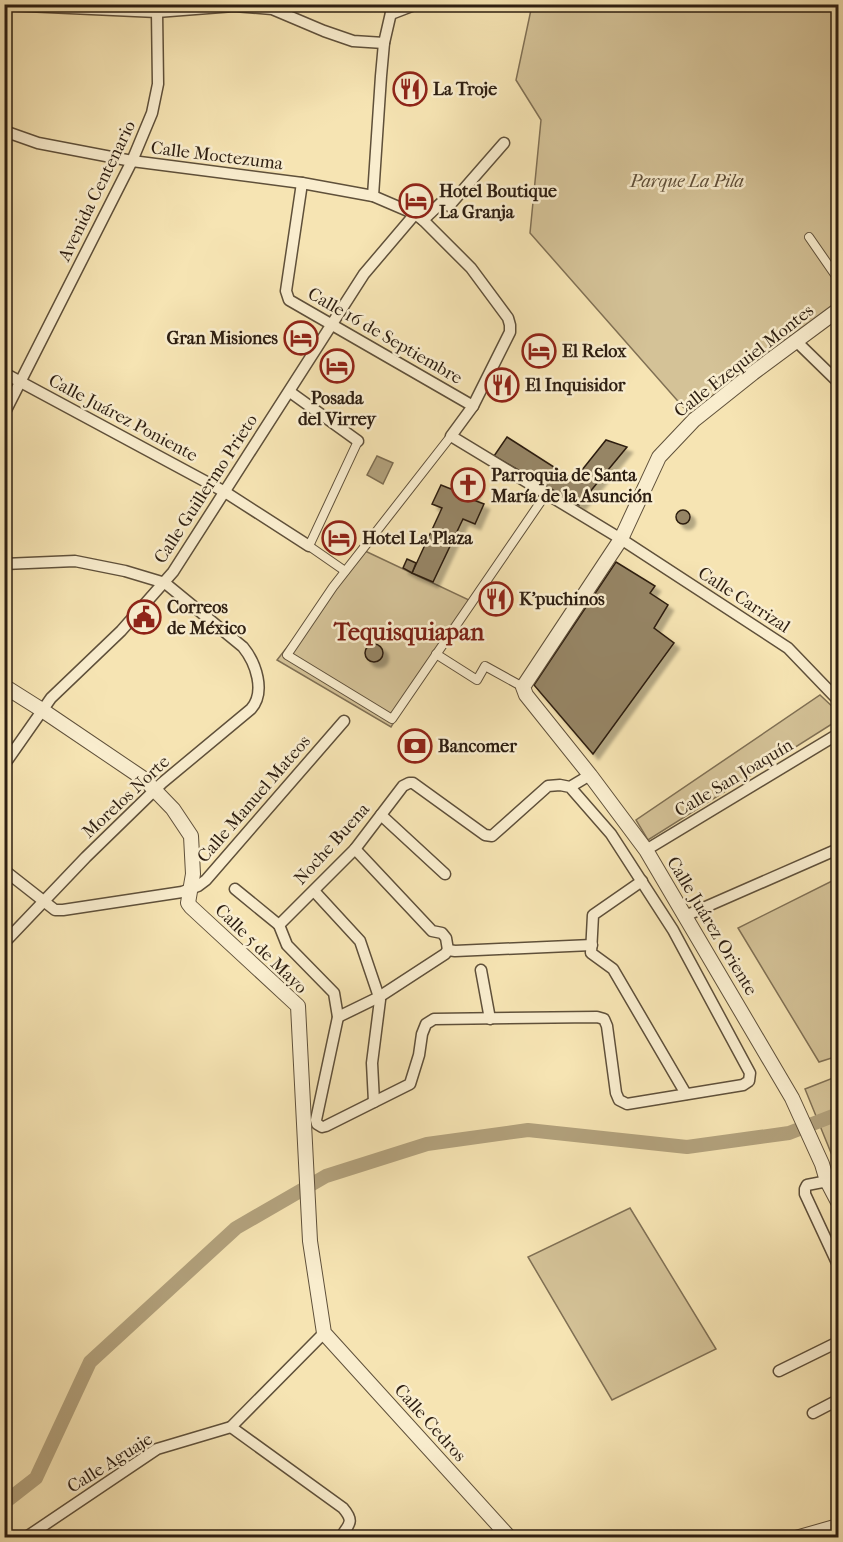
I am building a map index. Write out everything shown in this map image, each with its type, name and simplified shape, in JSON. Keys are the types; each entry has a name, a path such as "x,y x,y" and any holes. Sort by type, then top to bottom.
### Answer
{"street":[{"path":"373,196 384,43 392,9 417,4"},
{"path":"4,5 159,8 234,6 272,9 353,41 384,43"},
{"name":"Avenida Centenario","path":"4,414 132,161 152,113 158,84 159,8"},
{"name":"Calle Moctezuma","path":"4,131 38,143 132,161 302,183 373,196 419,217"},
{"name":"Calle Guillermo Prieto","path":"4,765 51,698 121,631 165,583 364,274 419,217 443,201 448,207 504,143"},
{"name":"Calle 16 de Septiembre","path":"302,183 286,296 289,300 473,406"},
{"path":"419,217 471,268 508,318 510,332 473,406 345,571 286,655 392,719 546,494"},
{"path":"809,237 838,279"},
{"name":"Calle Ezequiel Montes","path":"523,687 621,539 659,457 694,420 838,310"},
{"path":"797,342 838,382"},
{"name":"Calle Juárez Poniente","path":"4,373 225,492 345,571"},
{"path":"290,392 358,441 309,546"},
{"name":"Calle Carrizal","path":"451,436 621,539 788,648 838,700"},
{"path":"4,564 75,561 124,571 165,583"},
{"name":"Morelos Norte","path":"4,943 86,857 154,791 256,704 257,674 250,656 243,647 165,583"},
{"path":"436,654 477,680 485,666 523,687"},
{"name":"Calle 5 de Mayo","path":"4,686 144,779 173,809 191,836 193,874 188,903 298,1006 310,1241 324,1333"},
{"name":"Calle Juárez Oriente","path":"523,687 526,695 646,850 792,1098 822,1164 833,1180 838,1202"},
{"name":"Calle Manuel Mateos","path":"44,901 55,910 63,910 182,892 198,886 206,880 344,721"},
{"name":"Calle San Joaquín","path":"646,850 838,734"},
{"name":"Noche Buena","path":"279,925 355,849 403,786 409,783 413,783 485,835 492,836 548,786 570,787 590,775"},
{"path":"235,889 279,925 287,945 334,993 338,1017 316,1120 317,1124 322,1127 410,1084 426,1024 434,1019 597,1017 604,1019 607,1026 616,1093 619,1100 627,1104 749,1081 750,1073 673,930 611,834 570,787"},
{"path":"381,815 444,874"},
{"path":"338,1017 379,997 448,950 446,938 442,933 432,931 355,849"},
{"path":"685,916 838,849"},
{"path":"4,870 44,901"},
{"path":"591,949 593,915 642,881"},
{"path":"314,891 360,941 380,1000 372,1063 374,1102"},
{"path":"448,950 591,949 613,969 686,1094"},
{"path":"481,970 490,1019"},
{"path":"833,1180 807,1185 805,1194 838,1265"},
{"name":"Calle Aguaje","path":"25,1538 157,1449 231,1427 324,1333"},
{"name":"Calle Cedros","path":"324,1333 510,1538"},
{"path":"779,1371 838,1342"},
{"path":"813,1413 838,1400"},
{"path":"231,1427 343,1508 350,1516 350,1523 340,1538"},
{"path":"796,1538 838,1526"}],"green space":[{"name":"Parque La Pila","path":"532,5 838,5 838,306 691,416 530,233 541,120 516,80"},
{"path":"363,550 469,600 391,727 277,660"},
{"path":"820,695 836,710 832,724 648,840 636,820"},
{"path":"838,878 838,1056 819,1062 738,928"},
{"path":"838,1076 838,1170 805,1089"},
{"path":"630,1208 716,1349 612,1400 528,1257"}],"shaded area":[{"path":"377,456 393,463 383,484 367,475"}],"building":[{"path":"507,437 574,480 606,440 627,447 579,505 494,456"},
{"path":"458,473 479,483 471,499 484,504 475,524 463,519 433,582 412,573 442,508 432,504 441,485 451,489"},
{"path":"680,510 686,510 690,517 686,524 680,524 676,520 676,514"},
{"path":"407,559 416,563 412,573 403,568"},
{"path":"616,562 655,586 650,593 668,605 654,628 674,643 593,754 534,685"},
{"path":"374,644 380,647 383,653 380,659 374,662 368,659 365,653 368,647"}],"waterway":[{"path":"4,1503 36,1478 90,1362 236,1228 326,1176 427,1144 528,1130 687,1147 789,1133 838,1114"}],"place":[{"name":"La Troje","path":"410,89"},
{"name":"Hotel Boutique La Granja","path":"416,201"},
{"name":"Gran Misiones","path":"301,338"},
{"name":"El Relox","path":"539,351"},
{"name":"Posada del Virrey","path":"337,366"},
{"name":"El Inquisidor","path":"502,385"},
{"name":"Parroquia de Santa María de la Asunción","path":"468,485"},
{"name":"Hotel La Plaza","path":"339,538"},
{"name":"K'puchinos","path":"496,599"},
{"name":"Correos de México","path":"144,617"},
{"name":"Bancomer","path":"415,746"}],"district":[{"name":"Tequisquiapan","path":"409,632"}]}
